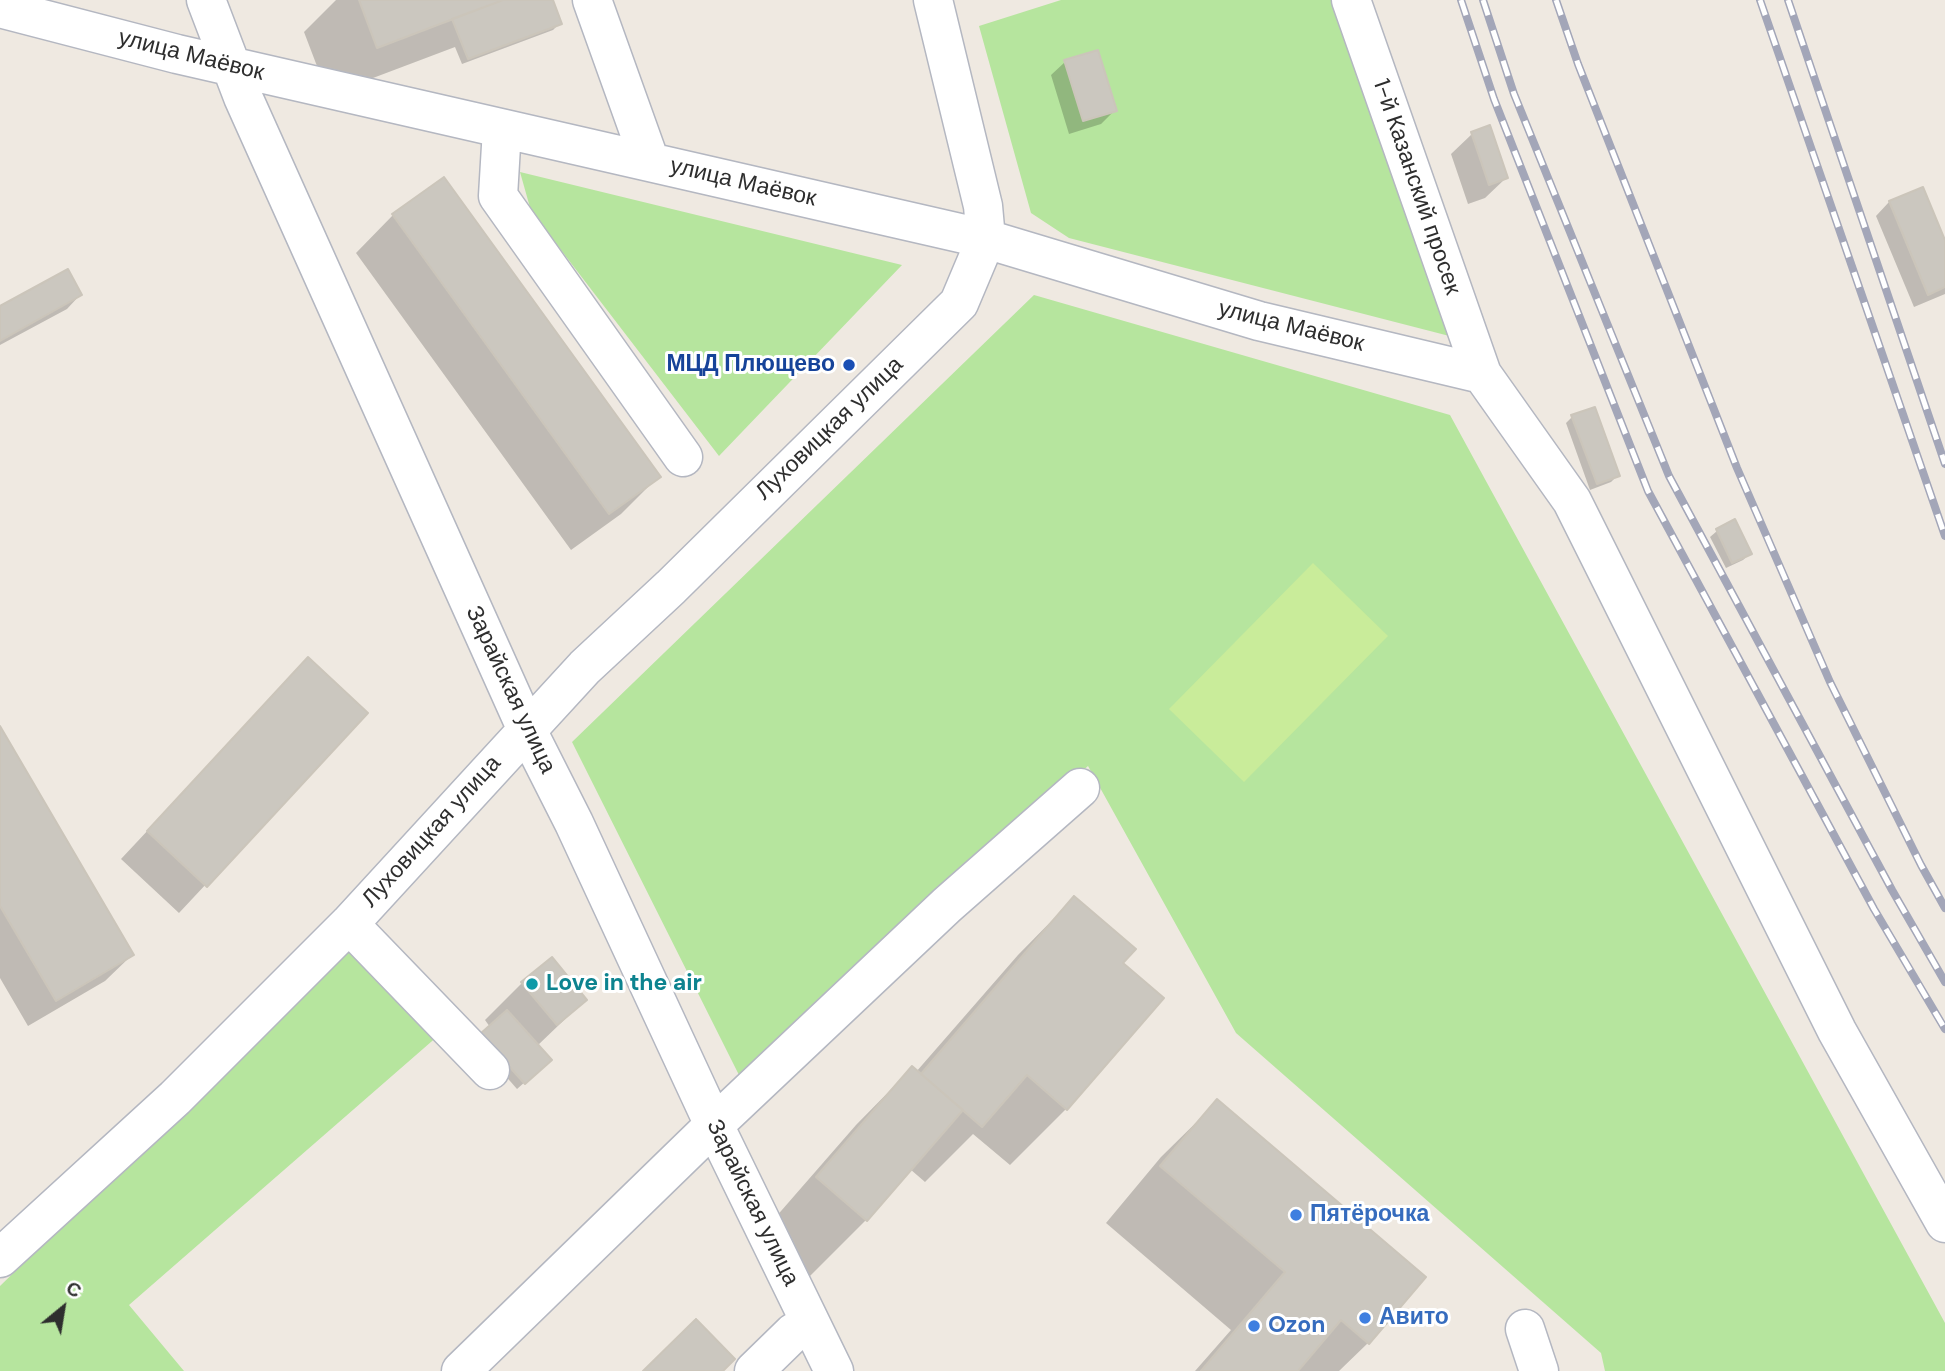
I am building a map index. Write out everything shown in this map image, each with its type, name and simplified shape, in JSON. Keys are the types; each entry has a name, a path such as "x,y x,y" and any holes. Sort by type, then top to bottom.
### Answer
{"street":[{"name":"Зарайская улица","path":"206,0 229,66 527,730 574,823 714,1125 834,1371"},
{"path":"592,0 650,162"},
{"path":"933,0 983,206 986,239"},
{"name":"1-й Казанский просек","path":"1352,0 1482,374 1573,501 1837,1031 1945,1223"},
{"name":"улица Маёвок","path":"0,8 229,66 986,239 1259,321 1482,374"},
{"path":"502,128 498,196 683,457"},
{"name":"Луховицкая улица","path":"0,1258 175,1098 348,923 586,667 671,587 959,303 986,239"},
{"path":"461,1371 714,1125 947,905 1080,788"},
{"path":"348,923 490,1070"},
{"path":"754,1371 793,1333 810,1322"},
{"path":"1525,1329 1539,1371"}],"green space":[{"path":"1061,0 1345,0 1461,339 1069,238 1031,213 979,26"},
{"path":"520,172 902,265 719,456 531,211"},
{"path":"1034,295 1450,415 1945,1323 1945,1371 1605,1371 1601,1353 1236,1033 1088,766 741,1079 572,742"},
{"path":"1313,563 1388,636 1244,782 1169,709"},
{"path":"351,945 439,1035 129,1305 184,1371 0,1371 0,1286"}],"building":[{"path":"359,0 503,0 377,48"},
{"path":"503,0 553,0 562,24 468,59 452,19"},
{"path":"1098,50 1117,111 1083,121 1064,60"},
{"path":"1490,125 1508,178 1489,185 1471,132"},
{"path":"444,177 661,477 609,514 392,214"},
{"path":"1923,187 1945,240 1945,287 1928,295 1889,201"},
{"path":"68,269 82,295 0,341 0,306"},
{"path":"1595,407 1620,476 1597,484 1571,415"},
{"path":"1735,519 1752,554 1732,563 1716,529"},
{"path":"308,657 368,713 207,887 147,831"},
{"path":"0,726 134,955 56,1001 0,906"},
{"path":"1074,896 1136,949 1123,963 1164,998 1067,1110 1027,1075 982,1127 921,1074"},
{"path":"552,957 587,1000 557,1025 521,982"},
{"path":"507,1010 552,1060 525,1084 480,1034"},
{"path":"912,1066 963,1110 867,1221 816,1177"},
{"path":"1217,1099 1426,1277 1369,1344 1341,1320 1298,1371 1201,1371 1285,1272 1160,1166"},
{"path":"696,1319 735,1359 723,1371 643,1371"}],"railway":[{"path":"1461,0 1494,99 1648,491 1874,909 1945,1029"},
{"path":"1483,0 1514,94 1669,476 1892,890 1945,982"},
{"path":"1556,0 1578,64 1737,468 1830,682 1945,908"},
{"path":"1760,0 1945,536"},
{"path":"1788,0 1945,464"}],"place":[{"name":"МЦД Плющево","path":"849,365"},
{"name":"Love in the air","path":"532,984"},
{"name":"Пятёрочка","path":"1296,1215"},
{"name":"Авито","path":"1365,1318"},
{"name":"Ozon","path":"1254,1326"}]}
